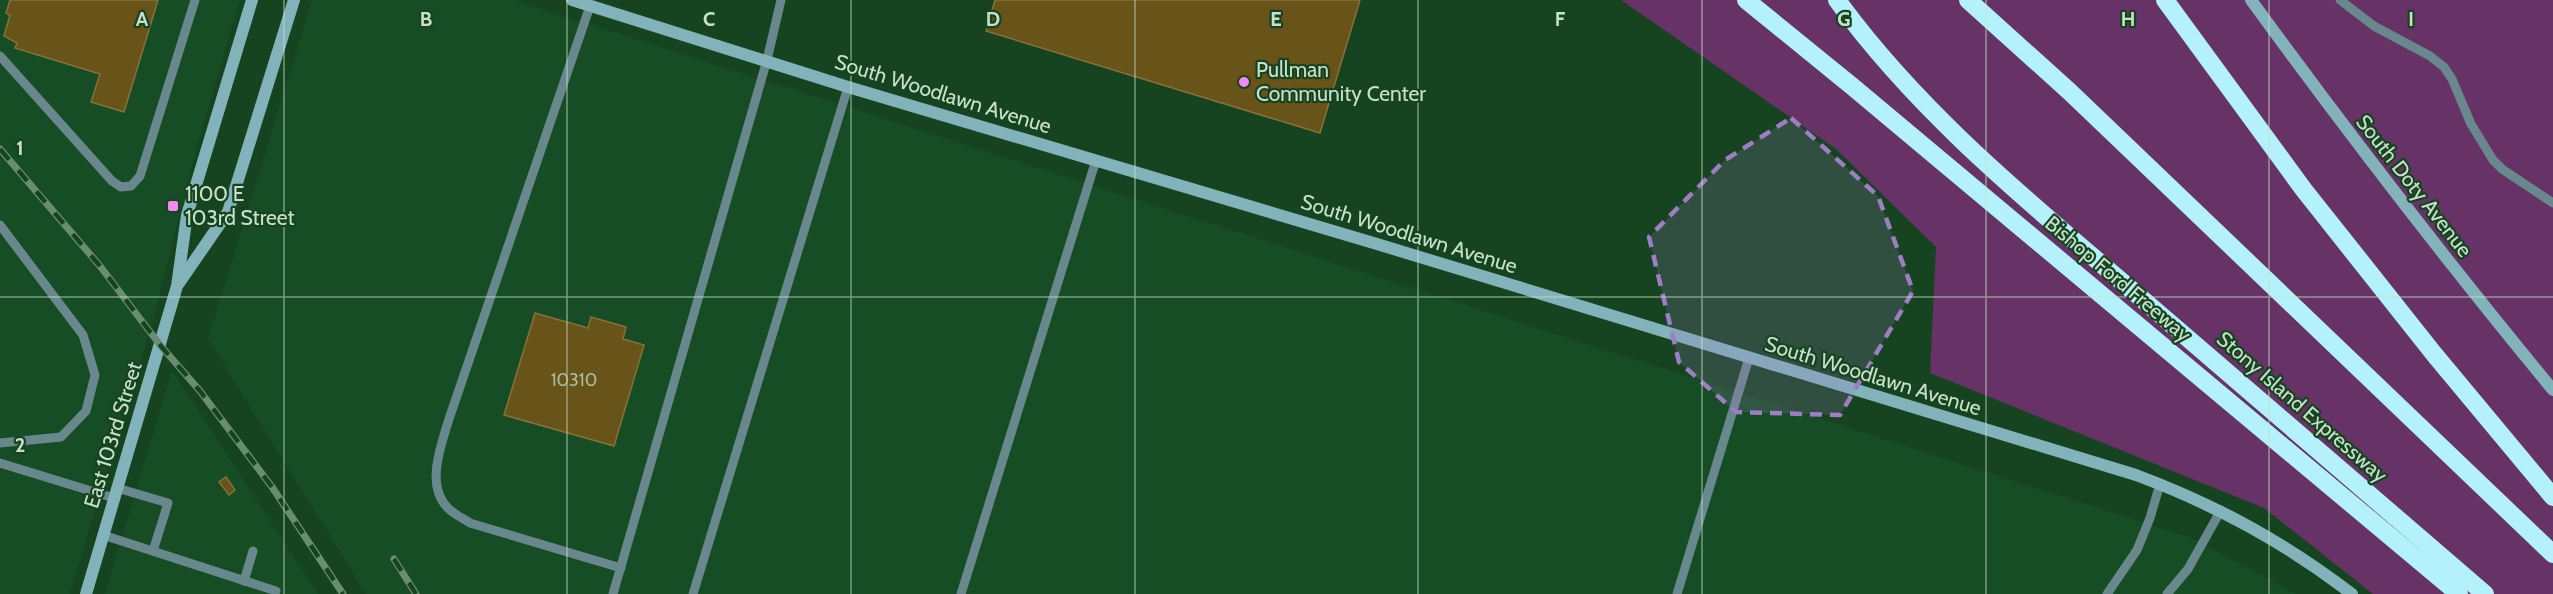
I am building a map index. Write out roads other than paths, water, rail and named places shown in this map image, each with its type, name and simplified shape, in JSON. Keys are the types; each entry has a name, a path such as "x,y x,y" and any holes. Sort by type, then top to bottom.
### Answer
{"highway":[{"name":"Bishop Ford Freeway","path":"1746,0 1862,94 2459,594"},
{"name":"Stony Island Expressway","path":"1837,0 1903,82 2048,218 2485,594"},
{"path":"1968,0 2070,92 2553,554"},
{"path":"2165,0 2304,190 2433,354 2553,498"}],"street":[{"name":"East 103rd Street","path":"86,594 177,286 187,215 252,0"},
{"name":"East 103rd Street","path":"177,286 228,212 294,0"},
{"name":"South Woodlawn Avenue","path":"572,0 848,87 1096,160 2160,484 2226,513"},
{"name":"South Doty Avenue","path":"2251,0 2328,106 2471,291 2553,390"},
{"path":"2226,513 2282,544 2352,594"}],"lane":[{"path":"0,56 112,181 121,187 131,186 141,176 195,0"},
{"path":"613,594 767,60 781,0"},
{"path":"2340,0 2374,26 2430,56 2444,67 2452,79 2471,124 2493,160 2502,169 2553,203"},
{"path":"590,6 449,419 435,469 439,491 449,509 470,523 621,567"},
{"path":"693,594 848,87"},
{"path":"962,594 1096,160"},
{"path":"0,225 83,335 95,375 86,411 60,437 0,443"},
{"path":"1677,594 1749,358"},
{"path":"0,463 116,493 168,503 153,551"},
{"path":"2107,594 2138,550 2160,484"},
{"path":"2167,594 2188,569 2226,513"},
{"path":"103,535 276,591"},
{"path":"244,581 253,551"}],"railway":[{"path":"0,149 100,266 160,345 200,391 272,487 343,594"},
{"path":"394,559 416,594"}],"place":[{"name":"Pullman Community Center","path":"1244,82"},
{"name":"1100 E 103rd Street","path":"173,206"}]}
